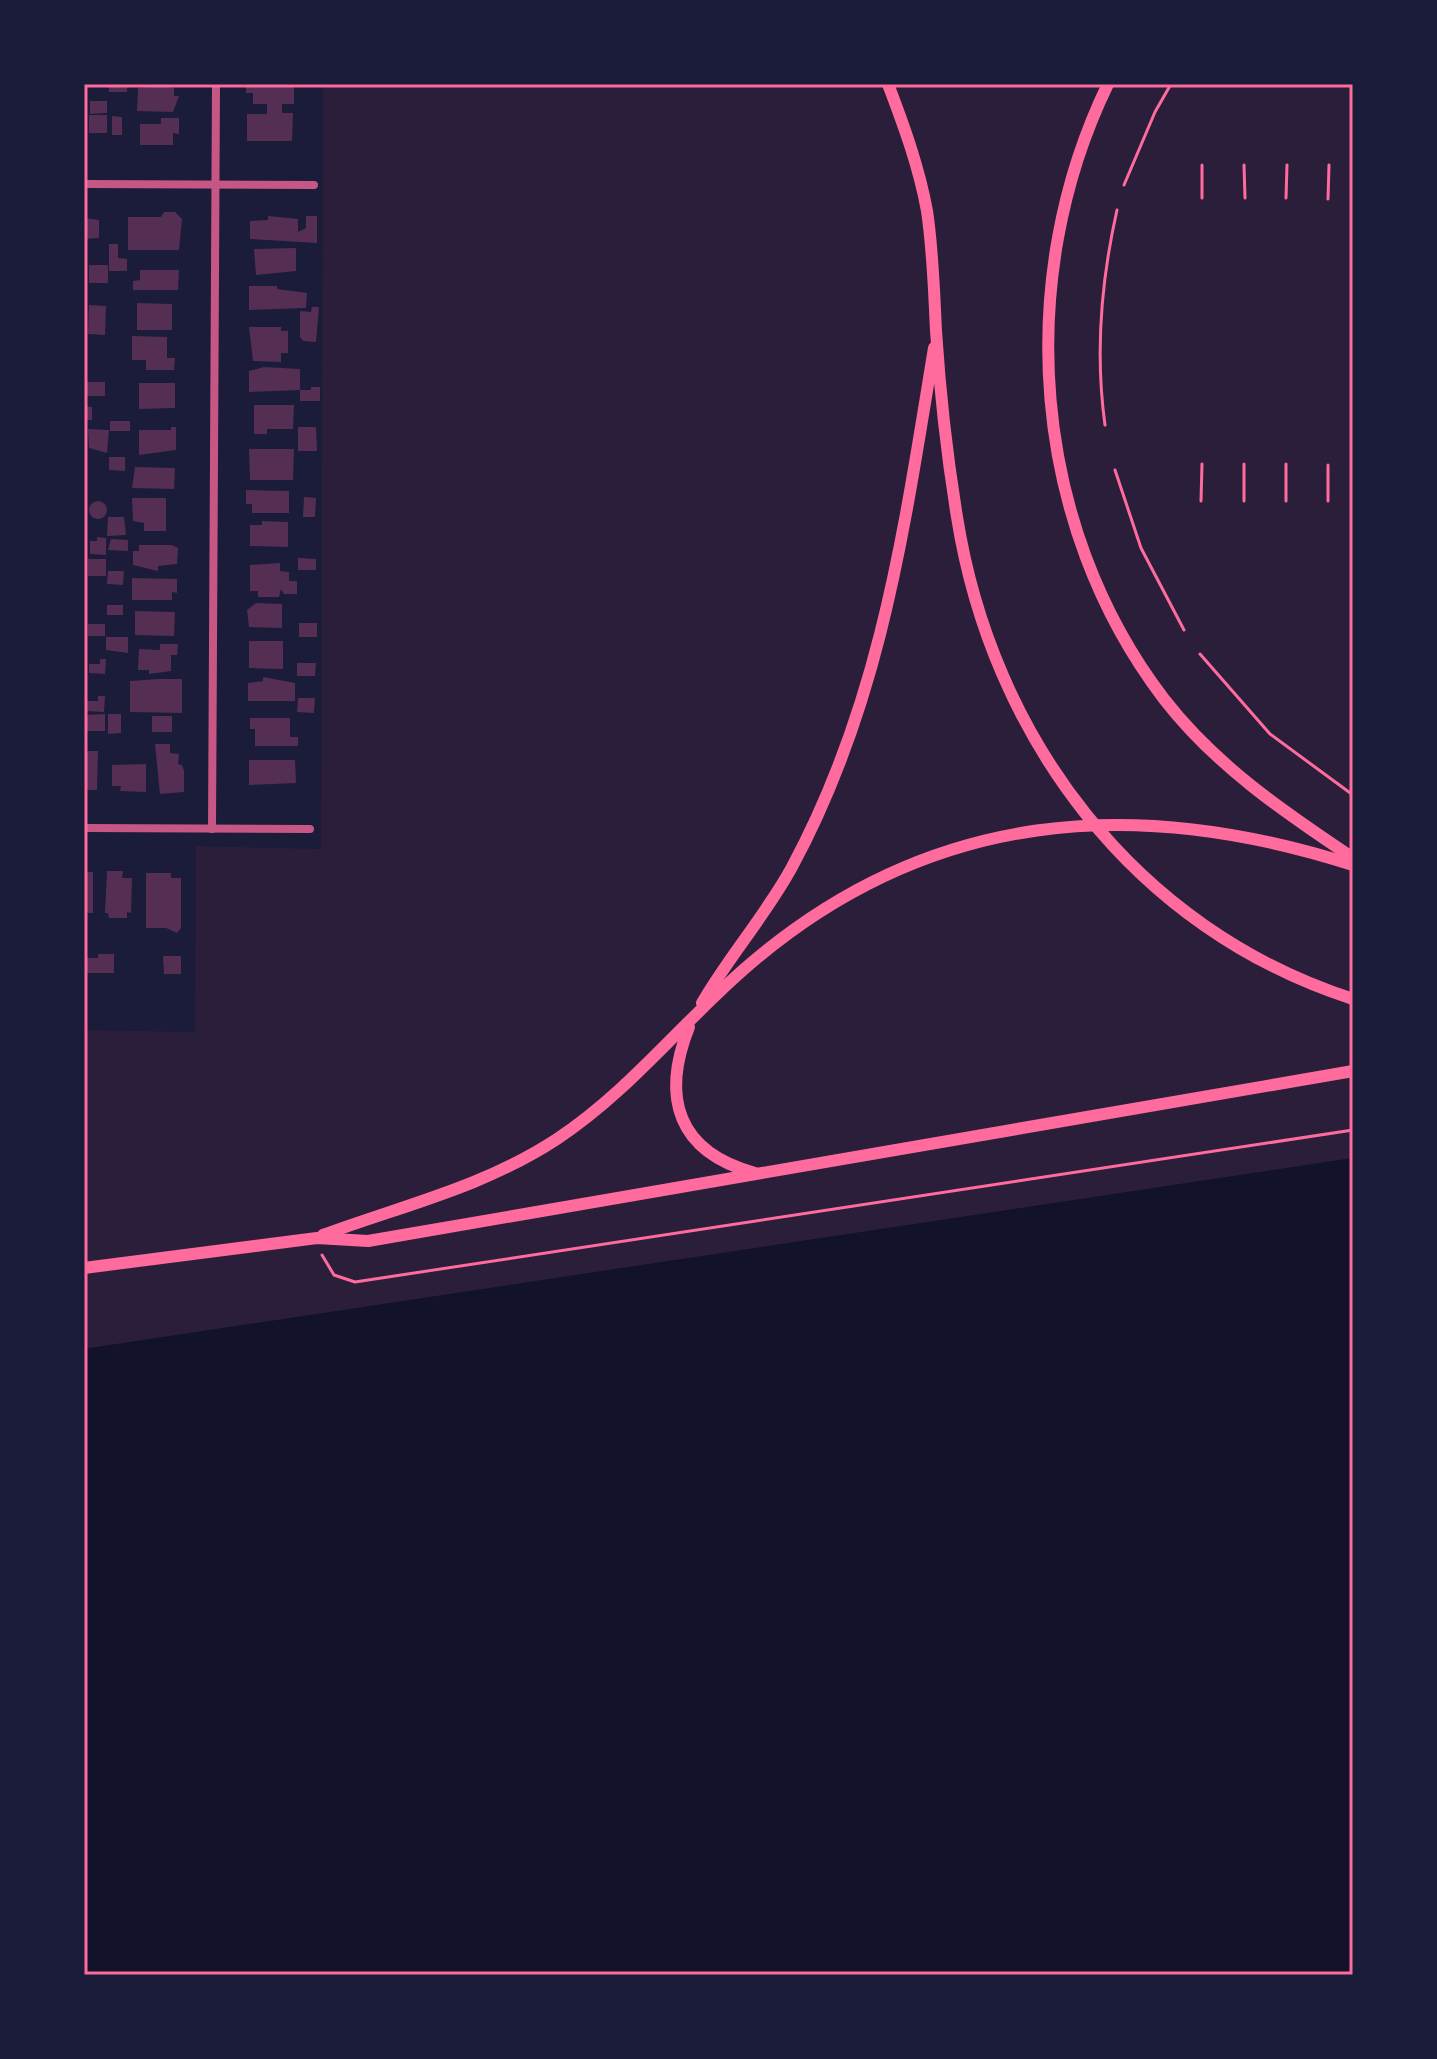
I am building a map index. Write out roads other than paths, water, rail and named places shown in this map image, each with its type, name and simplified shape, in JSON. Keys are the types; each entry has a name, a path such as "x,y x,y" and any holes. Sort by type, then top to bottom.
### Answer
{"main road":[{"path":"888,84 913,151 926,209 934,265 936,333 956,516 969,578 996,665 1048,765 1105,839 1149,882 1207,926 1253,954 1353,999"},
{"path":"1108,84 1070,184 1056,244 1050,296 1047,351 1051,408 1059,460 1074,520 1119,627 1164,698 1201,741 1241,778 1353,858"},
{"path":"759,1175 715,1157 686,1126 676,1098 674,1072 691,1021 792,866 831,786 855,723 882,637 900,561 936,333"},
{"path":"84,1268 317,1238 434,1200 512,1166 599,1107 746,967 818,911 913,864 983,841 1061,828 1168,826 1237,834 1353,865"},
{"path":"317,1238 368,1241 1353,1071"}],"street":[{"path":"212,829 216,84"},
{"path":"84,184 314,185"},
{"path":"84,828 310,829"}]}
